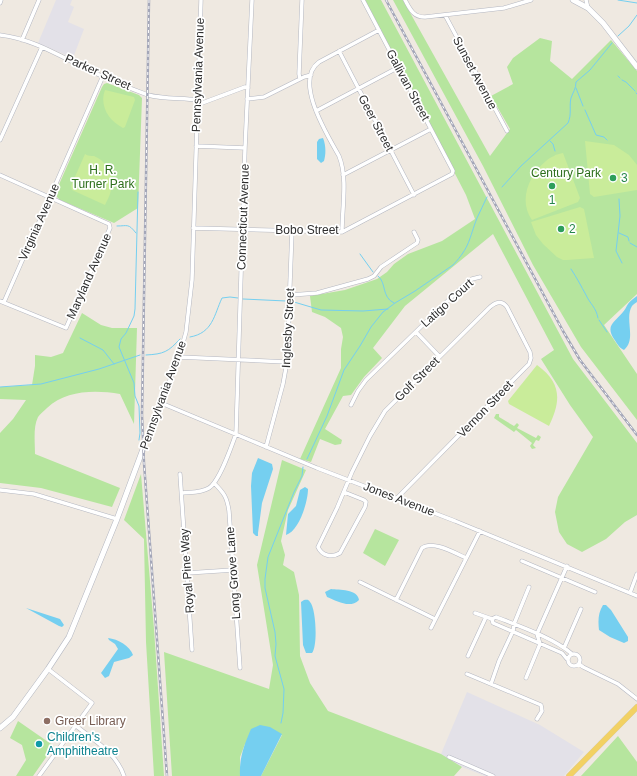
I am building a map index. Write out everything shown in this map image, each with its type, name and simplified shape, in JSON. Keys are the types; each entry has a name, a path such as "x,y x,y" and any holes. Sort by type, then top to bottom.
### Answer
{"main road":[{"path":"569,776 637,707"}],"street":[{"path":"22,40 39,0"},
{"name":"Pennsylvania Avenue","path":"0,728 13,717 48,670 76,624 179,357 186,332 192,280 201,0"},
{"name":"Connecticut Avenue","path":"214,483 218,478 236,434 242,229 252,0"},
{"path":"300,79 302,0"},
{"name":"Gallivan Street","path":"363,0 453,171"},
{"path":"405,0 417,16 425,17 504,8 532,0"},
{"path":"573,0 588,8 603,23 637,67"},
{"path":"586,0 588,8"},
{"name":"Sunset Avenue","path":"445,15 507,131"},
{"path":"342,232 343,174 339,156 316,111 310,94 311,75 316,64 379,30"},
{"name":"Parker Street","path":"0,35 12,36 42,47 103,76 151,95 197,100"},
{"path":"0,140 42,47"},
{"name":"Geer Street","path":"339,51 414,195"},
{"path":"316,111 399,68"},
{"path":"247,99 264,97 311,75"},
{"name":"Virginia Avenue","path":"2,302 103,76"},
{"path":"197,105 244,87 248,88"},
{"path":"343,174 431,129"},
{"path":"196,146 245,148"},
{"name":"Bobo Street","path":"193,228 342,232 450,176 453,171"},
{"path":"0,175 50,197"},
{"name":"Maryland Avenue","path":"2,302 66,328 110,230 109,224 50,197"},
{"name":"Inglesby Street","path":"266,447 287,362 291,295 292,231"},
{"path":"291,295 317,293 374,276 382,267 417,243 418,240 414,232"},
{"name":"Latigo Court","path":"351,405 360,387 366,380 464,285 472,279 480,277"},
{"name":"Golf Street","path":"344,492 364,500 366,502 366,507 340,553 336,556 332,556 321,552 318,547 349,480 370,437 385,411 493,304 502,302 507,307"},
{"name":"Vernon Street","path":"398,498 529,364 531,358 530,352 507,307"},
{"path":"416,332 439,356"},
{"path":"179,357 287,362"},
{"name":"Jones Avenue","path":"161,403 266,447 567,566 637,596"},
{"name":"Royal Pine Way","path":"180,474 192,650"},
{"path":"182,493 200,492 211,487 214,483"},
{"name":"Long Grove Lane","path":"214,483 223,492 227,500 240,668"},
{"path":"0,490 34,494 117,519"},
{"path":"431,628 480,531"},
{"path":"396,600 422,548 425,546 436,546 466,558"},
{"path":"522,561 595,592"},
{"path":"526,678 540,644 537,634 567,566"},
{"path":"187,572 232,570"},
{"path":"630,592 637,574"},
{"path":"360,582 435,619"},
{"path":"491,684 529,587"},
{"path":"562,653 581,609"},
{"path":"475,613 492,619 496,617 564,647 572,654 578,656 580,660 579,664 583,668 618,684 637,699"},
{"path":"468,656 486,617"},
{"path":"492,619 493,623 562,653 571,666 576,666 579,664"},
{"path":"567,659 569,655 572,654"},
{"path":"39,776 92,703 48,670"},
{"path":"467,674 541,705 542,711 537,719"},
{"path":"75,725 113,756 124,776"},
{"path":"449,757 493,776"}],"shaded area":[{"path":"56,0 72,0 70,5 74,7 68,22 84,29 73,58 38,43"},
{"path":"467,692 540,725 584,752 564,776 485,776 462,767 441,754"}],"green space":[{"path":"365,0 381,0 573,359 637,443 637,515 625,522 606,539 582,552 567,544 559,532 555,512 558,497 593,437 570,405 541,359 554,350 493,234 405,306 373,348 382,358 364,377 351,395 343,396 325,429 342,440 341,444 335,445 320,439 311,462 300,459 341,368 341,349 343,337 341,328 325,317 312,312 310,296 345,290 377,279 408,254 442,241 475,219 466,195"},
{"name":"Century Park","path":"393,0 403,0 490,156 510,129 491,96 513,84 507,67 513,58 540,38 552,41 550,61 572,79 611,40 637,71 637,294 604,325 637,374 637,420 581,347 533,265 483,166"},
{"name":"H. R. Turner Park","path":"107,83 139,95 142,98 138,208 114,223 60,200 55,195 102,87"},
{"path":"105,90 134,97 135,100 125,127 123,128 118,125 106,112 103,102"},
{"name":"3","path":"585,141 614,145 629,155 637,165 637,190 594,197 590,194"},
{"name":"1","path":"563,153 580,198 578,202 532,220 526,204 527,188 530,181 547,160"},
{"path":"85,154 99,158 109,170 111,175 111,190 105,205 72,190 71,186"},
{"name":"2","path":"580,207 584,209 594,258 563,260 557,257 543,244 536,235 531,222"},
{"path":"82,313 101,325 112,328 137,328 134,424 120,394 91,392 72,395 55,402 38,417 35,430 35,454 120,488 112,507 41,488 0,483 0,433 13,419 26,400 0,399 0,387 32,385 35,355 51,357 63,353"},
{"path":"537,365 551,379 557,393 556,408 549,426 509,404 508,401"},
{"path":"496,414 499,414 499,417 514,426 517,423 519,425 517,428 536,438 538,435 541,437 539,441 536,440 533,445 536,448 532,449 530,446 532,443 516,430 514,432 494,418"},
{"path":"282,460 306,470 288,510 281,541 285,555 283,565 294,572 299,595 300,656 310,683 328,711 441,754 462,767 454,776 261,776 282,735 245,744 240,757 240,776 172,776 164,652 269,689 273,665 257,565"},
{"path":"141,474 164,776 154,776 146,642 144,539 124,520"},
{"path":"375,529 399,540 385,566 363,553"},
{"path":"18,721 54,746 33,776 16,776 26,760 22,745 10,738"},
{"path":"618,736 637,762 637,776 581,776"}],"water":[{"path":"323,138 325,152 324,161 321,163 317,159 317,142 319,139"},
{"path":"637,296 637,302 632,306 629,317 630,340 624,350 619,347 610,330 614,321"},
{"path":"258,458 272,464 273,469 262,503 258,536 256,536 253,533 251,486 252,473"},
{"path":"305,487 308,489 308,495 302,515 295,528 286,535 288,514 296,506 300,490"},
{"path":"331,589 352,592 358,596 359,600 352,604 339,602 327,597 325,592"},
{"path":"308,600 310,602 314,612 316,635 312,653 306,653 303,645 301,602"},
{"path":"603,605 606,605 611,610 628,637 628,641 624,643 599,630 598,623 600,611"},
{"path":"26,608 60,619 64,625 62,627 59,626"},
{"path":"108,638 123,644 133,655 129,658 114,662 109,676 105,678 101,673 118,649"},
{"path":"260,725 270,727 282,734 261,776 240,776 242,752 246,741 251,729"}],"waterway":[{"path":"618,0 637,3"},
{"path":"618,36 629,26 637,15"},
{"path":"502,187 521,166 568,123 571,98 576,82 590,70 612,43"},
{"path":"622,80 635,91"},
{"path":"576,88 583,106"},
{"path":"585,110 596,135 604,137 607,140"},
{"path":"550,141 553,144 555,151"},
{"path":"138,192 135,309 134,316 126,333 121,339 119,347 134,383 135,396 139,406 139,440"},
{"path":"307,459 327,416 344,370 371,327 383,312 453,265 459,259 466,248 477,218 487,197"},
{"path":"619,199 620,216 616,251 622,263"},
{"path":"117,226 129,226 136,233"},
{"path":"619,233 628,237 629,241"},
{"path":"630,243 637,247"},
{"path":"360,254 373,272"},
{"path":"571,269 594,308 598,318"},
{"path":"378,276 381,279 387,297 394,303"},
{"path":"190,337 204,332 212,322 222,298 238,298"},
{"path":"243,299 286,301"},
{"path":"294,302 321,310 363,311 388,309"},
{"path":"599,320 607,332"},
{"path":"80,338 103,350 114,364"},
{"path":"146,355 165,352 180,339"},
{"path":"0,387 41,384 99,369 140,355"},
{"path":"281,723 284,689 275,656 275,632 265,588 265,579 268,557 302,476 303,467"}],"railway":[{"path":"149,0 142,415 144,463 167,776"},
{"path":"386,0 563,331 580,360 637,435"}],"place":[{"name":"3","path":"613,178"},
{"name":"1","path":"552,186"},
{"name":"2","path":"561,229"},
{"name":"Greer Library","path":"47,721"},
{"name":"Children's Amphitheatre","path":"39,744"}]}
